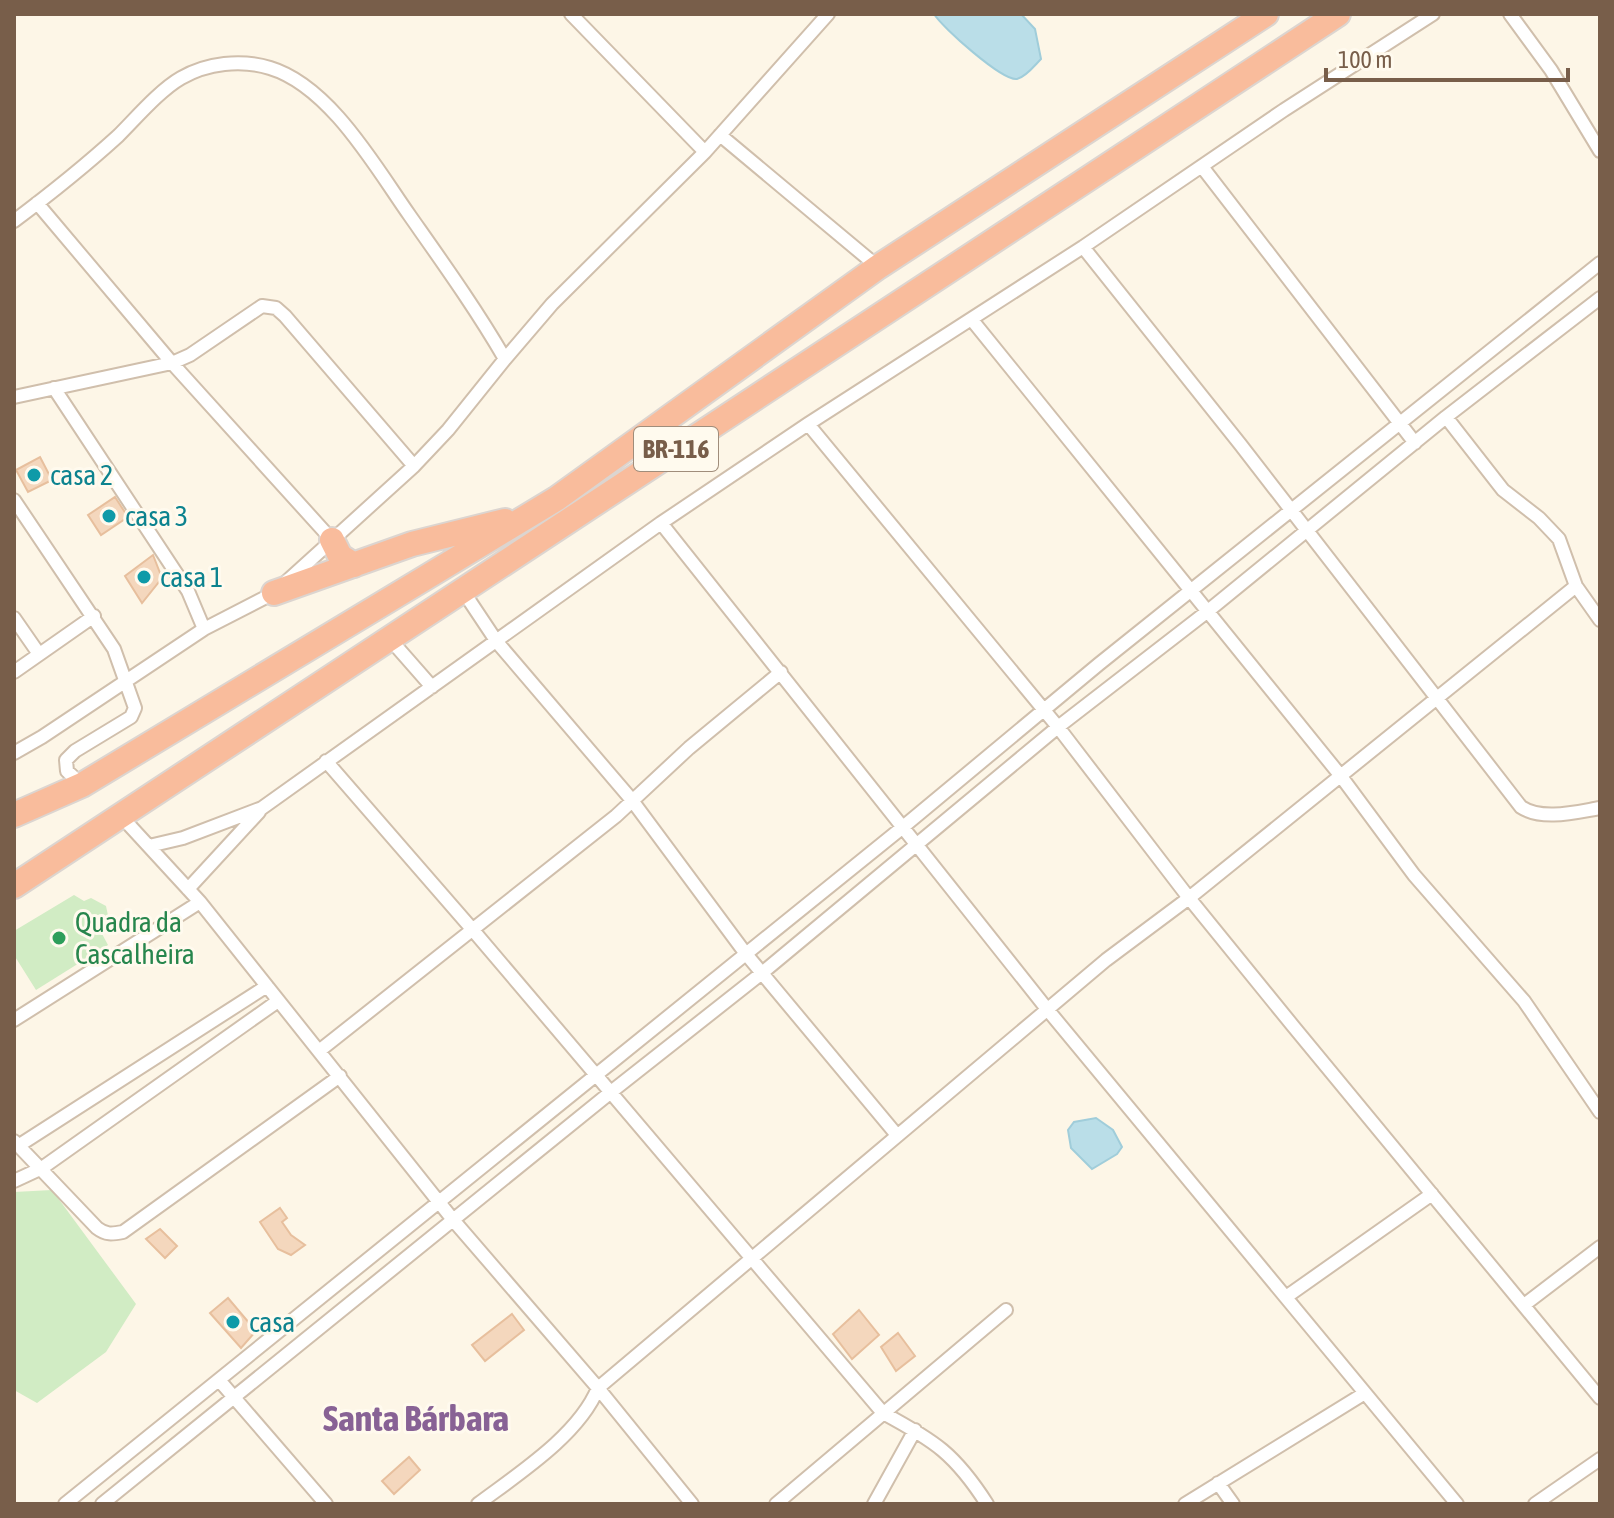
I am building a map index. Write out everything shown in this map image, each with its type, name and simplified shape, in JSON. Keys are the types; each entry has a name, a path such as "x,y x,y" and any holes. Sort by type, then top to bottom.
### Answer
{"highway":[{"path":"14,815 82,785 530,515 878,267 1266,14"},
{"name":"BR-116","path":"14,886 1338,14"},
{"path":"274,593 412,544 530,515"},
{"path":"332,540 340,556 354,565"}],"street":[{"path":"571,14 705,152"},
{"path":"14,753 204,629 274,593 414,466 585,270 705,152 828,14"},
{"path":"188,889 262,808 661,523 1433,14"},
{"path":"1510,14 1551,70 1600,151"},
{"path":"14,221 107,146 179,79 221,65 243,63 271,68 297,82 321,101 352,135 448,269 505,359"},
{"path":"720,135 878,267"},
{"path":"1203,168 1415,443"},
{"path":"37,203 172,363 332,540"},
{"path":"1083,247 1292,510 1521,807 1528,812 1545,814 1600,808"},
{"path":"65,1504 903,827 1191,590 1600,263"},
{"path":"102,1504 762,973 1058,727 1600,298"},
{"path":"14,397 172,363 190,355 262,306 276,308 414,466"},
{"path":"1539,312 1555,332"},
{"path":"972,320 1340,775 1414,875 1524,1001 1600,1112"},
{"path":"54,388 188,591 204,629"},
{"path":"1446,417 1503,490 1539,518 1559,539 1576,586 1600,620"},
{"path":"808,424 1044,709 1189,898 1600,1398"},
{"path":"14,500 114,649 135,708 131,717 75,751 66,760 67,771 82,785"},
{"path":"661,523 1047,1009 1457,1504"},
{"path":"478,1504 530,1464 585,1414 598,1388 896,1134 1106,960 1189,898 1576,586"},
{"path":"463,591 497,642 631,799 746,954 896,1134"},
{"path":"14,672 94,616"},
{"path":"14,618 39,654"},
{"path":"389,638 432,687"},
{"path":"319,1051 580,846 781,672"},
{"path":"326,761 883,1413 915,1430 952,1456 967,1472 987,1504"},
{"path":"149,846 194,835 262,808"},
{"path":"120,815 200,902 454,1221 598,1388 692,1504"},
{"path":"14,1020 200,902"},
{"path":"267,986 16,1143 102,1232 123,1232 340,1076"},
{"path":"14,1181 42,1168 278,1001"},
{"path":"1286,1297 1432,1194"},
{"path":"1524,1305 1600,1247"},
{"path":"326,1293 343,1310"},
{"path":"776,1504 1006,1310"},
{"path":"219,1380 326,1504"},
{"path":"1185,1504 1365,1393"},
{"path":"874,1504 915,1430"},
{"path":"1535,1504 1600,1459"},
{"path":"1218,1483 1233,1504"}],"green space":[{"name":"Quadra da Cascalheira","path":"74,895 84,901 91,898 106,906 110,925 101,932 108,945 36,990 14,955 14,931"},
{"path":"52,1190 136,1304 106,1352 37,1403 14,1390 14,1192"}],"water":[{"path":"934,14 1021,14 1035,29 1041,59 1020,78 1009,77 973,52"},
{"path":"1096,1118 1113,1130 1122,1147 1117,1154 1092,1169 1071,1148 1068,1130 1074,1122"}],"building":[{"name":"casa 2","path":"40,457 52,480 28,492 16,470"},
{"name":"casa 3","path":"115,497 128,517 101,535 88,515"},
{"name":"casa 1","path":"153,555 162,578 142,603 125,576"},
{"name":"casa","path":"280,1208 287,1218 282,1222 291,1235 305,1245 291,1255 278,1249 260,1222"},
{"path":"160,1229 177,1246 165,1258 146,1239"},
{"name":"casa","path":"228,1298 256,1331 241,1348 210,1313"},
{"path":"859,1310 879,1335 852,1359 833,1334"},
{"path":"512,1314 524,1330 485,1361 472,1345"},
{"path":"898,1333 915,1356 896,1371 881,1347"},
{"path":"409,1457 420,1470 394,1494 382,1481"}],"place":[{"name":"casa 2","path":"34,475"},
{"name":"casa 3","path":"109,516"},
{"name":"casa 1","path":"144,577"},
{"name":"Quadra da Cascalheira","path":"59,938"},
{"name":"casa","path":"233,1322"}],"district":[{"name":"Santa Bárbara","path":"416,1418"}]}
